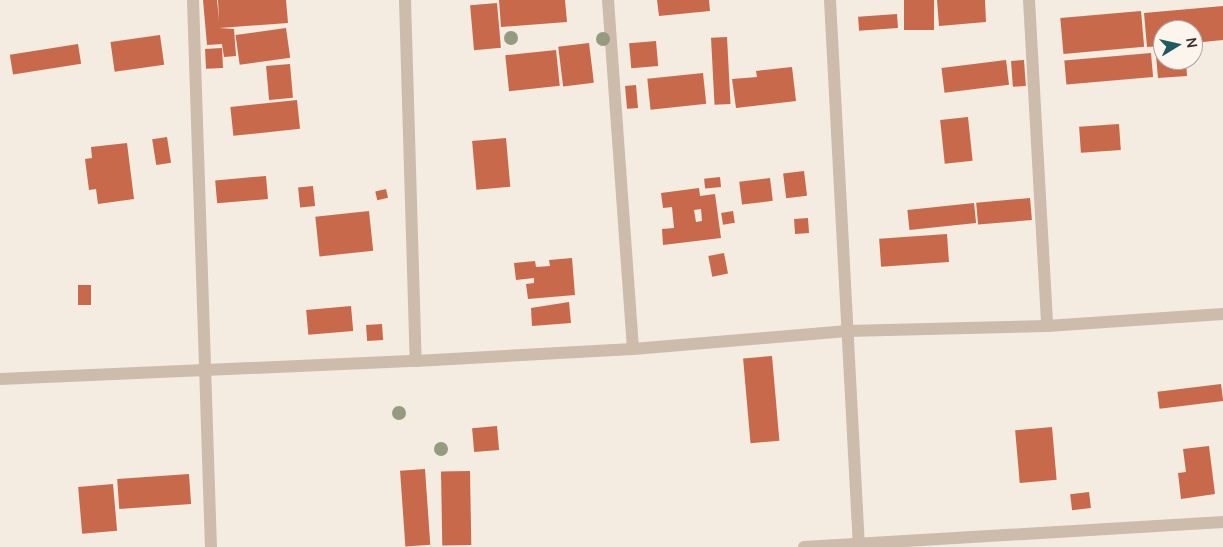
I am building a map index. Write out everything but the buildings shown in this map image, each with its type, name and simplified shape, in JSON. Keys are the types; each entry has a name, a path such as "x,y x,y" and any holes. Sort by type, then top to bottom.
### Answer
{"street":[{"path":"193,0 211,547"},
{"path":"405,0 416,361"},
{"path":"608,0 633,349"},
{"path":"830,0 859,546"},
{"path":"1029,0 1047,326"},
{"path":"0,380 416,361 633,349 847,331 1047,326 1223,314"},
{"path":"804,547 859,546 1223,522"}]}
